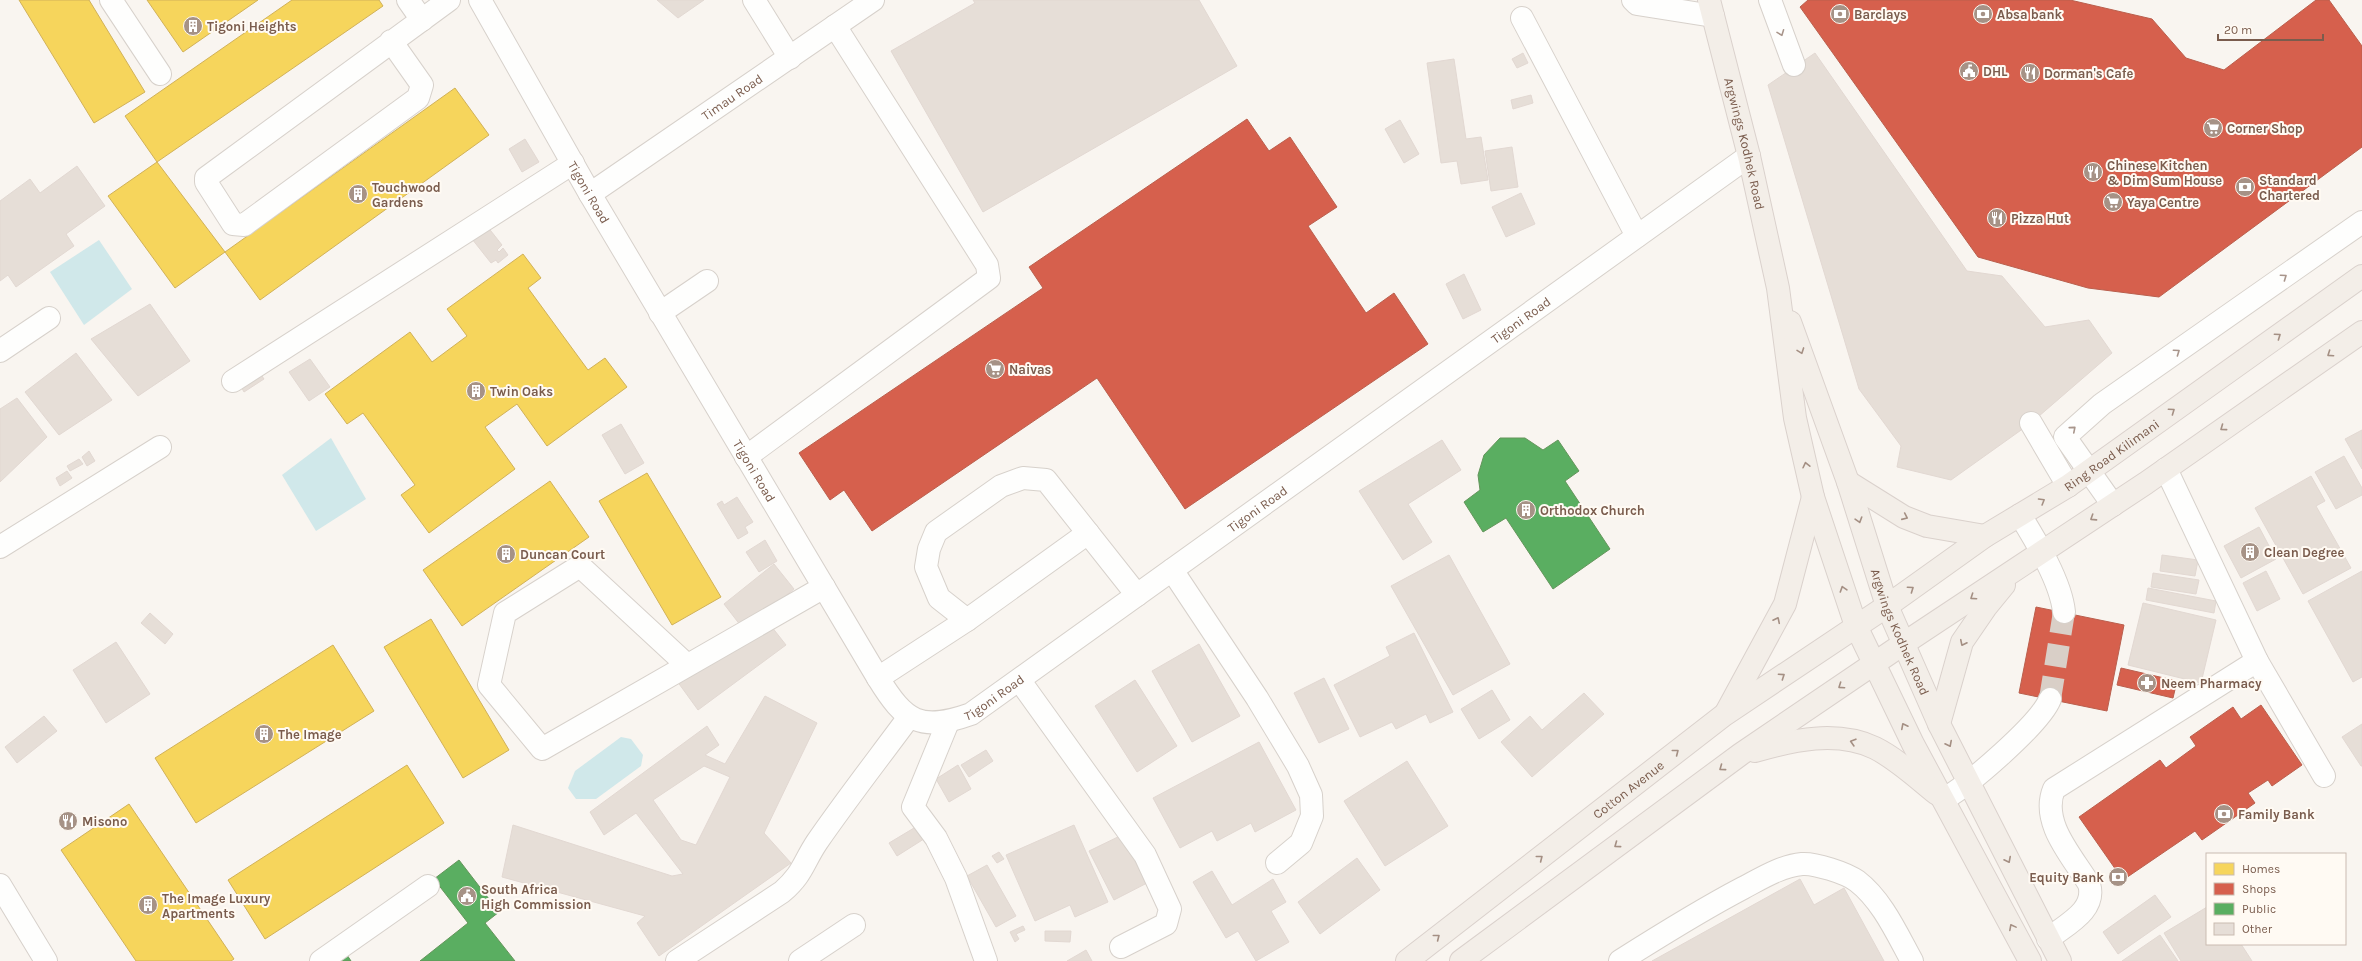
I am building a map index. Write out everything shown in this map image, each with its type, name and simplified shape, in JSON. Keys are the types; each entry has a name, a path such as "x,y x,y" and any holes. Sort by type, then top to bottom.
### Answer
{"main road":[{"name":"Argwings Kodhek Road","path":"1711,8 1749,156 1778,288 1794,411 1813,497 1856,626 1873,664 2030,961"},
{"name":"Ring Road Kilimani","path":"1856,626 1887,606 1985,536 2068,486 2362,276"},
{"name":"Argwings Kodhek Road","path":"1778,288 1848,482 1887,606 1939,724 2060,961"},
{"path":"1461,961 1741,754 1873,664 2166,469 2362,332"},
{"path":"1848,482 1904,517 1927,526 1985,536"},
{"path":"1724,715 1785,604 1813,497"},
{"path":"1939,724 1962,642 1986,607 2019,567"},
{"name":"Cotton Avenue","path":"1406,961 1724,715 1856,626"},
{"path":"1741,754 1811,738 1842,739 1874,748 1944,799"}],"street":[{"path":"111,0 160,74"},
{"path":"408,0 422,20"},
{"path":"390,41 422,85 418,98 244,225 233,224 206,182 206,178 390,41 449,0"},
{"name":"Tigoni Road","path":"480,0 590,194 893,703 909,717 919,722 948,722 971,714 1020,681 1137,595 1749,156"},
{"path":"754,0 790,58"},
{"name":"Timau Road","path":"590,194 874,0"},
{"path":"1633,0 1637,4 1711,8"},
{"path":"1770,0 1794,65"},
{"path":"1522,18 1637,236"},
{"path":"746,457 989,278 987,265 835,26"},
{"path":"232,381 573,163"},
{"path":"2113,505 2088,472 2065,437 2102,404 2362,222"},
{"path":"660,313 707,281"},
{"path":"0,351 49,318"},
{"path":"2031,423 2068,486"},
{"path":"0,547 160,447"},
{"path":"2166,469 2257,661 2324,776"},
{"path":"967,620 939,598 926,567 928,549 936,532 1001,486 1023,478 1046,480 1137,595"},
{"path":"2020,515 2042,552 2061,600 2064,612"},
{"path":"878,678 967,620 1088,533"},
{"path":"687,665 580,566 505,612 489,685 542,748 824,587"},
{"path":"1172,570 1256,698 1298,766 1311,795 1312,816 1301,843 1277,862"},
{"path":"2048,939 2088,908 2092,892 2089,884 2053,826 2050,805 2054,789 2257,661"},
{"path":"1020,681 1145,855 1170,909 1166,924 1120,947"},
{"path":"1944,799 1970,783 2040,716 2050,699"},
{"path":"677,961 793,882 801,872 816,844 909,717"},
{"path":"948,722 913,807 936,838 956,878 986,961"},
{"path":"1620,961 1692,914 1768,875 1785,868 1804,864 1833,870 1856,880 1880,906 1912,961"},
{"path":"0,885 46,961"},
{"path":"321,961 428,886"},
{"path":"800,961 854,925"}],"water":[{"path":"99,240 132,289 84,325 50,272"},
{"path":"331,438 366,499 316,531 282,475"},
{"path":"621,737 631,739 643,755 641,766 596,799 576,799 568,788 575,771"}],"building: Homes":[{"path":"19,0 89,0 145,92 94,123"},
{"name":"Tigoni Heights","path":"147,0 258,0 183,52"},
{"path":"292,0 379,0 383,6 157,162 125,116"},
{"name":"Touchwood Gardens","path":"455,88 489,135 260,300 225,252"},
{"path":"157,162 225,252 175,288 108,196"},
{"name":"Twin Oaks","path":"523,254 541,278 528,288 588,370 605,358 627,387 547,446 517,404 485,427 515,469 429,533 401,495 415,485 363,413 347,424 325,394 410,332 432,362 467,336 447,309"},
{"name":"Duncan Court","path":"647,473 721,597 672,625 599,501"},
{"name":"Duncan Court","path":"550,481 589,537 462,626 423,570"},
{"path":"431,619 509,750 463,778 384,647"},
{"name":"The Image","path":"333,645 374,711 196,823 155,758"},
{"path":"407,765 444,823 265,939 228,880"},
{"name":"The Image Luxury Apartments","path":"129,804 234,959 231,961 136,961 61,850"}],"building: Shops":[{"name":"Yaya Centre","path":"1808,0 2070,0 2152,19 2186,58 2224,70 2316,0 2329,0 2362,46 2362,147 2159,297 2088,288 1978,257 1800,7"},
{"path":"1247,119 1269,151 1290,137 1337,207 1308,226 1366,313 1394,293 1428,344 1185,509 1097,378 872,531 844,490 830,500 799,453 1043,288 1029,267"},
{"path":"2036,607 2124,625 2107,711 2019,693"},
{"name":"Neem Pharmacy","path":"2121,668 2177,681 2173,698 2117,685"},
{"path":"2261,705 2302,765 2272,786 2268,780 2248,793 2255,803 2202,840 2195,831 2123,880 2079,817 2160,760 2166,768 2196,746 2190,737 2233,707 2241,719"}],"building: Public":[{"name":"Orthodox Church","path":"1500,438 1525,438 1543,450 1558,440 1579,471 1565,481 1610,549 1553,589 1506,518 1483,532 1464,502 1480,490 1478,475 1484,455"},
{"name":"South Africa High Commission","path":"459,860 499,912 485,923 515,961 420,961 468,923 434,879"},
{"path":"345,952 351,961 332,961"}],"building: Other":[{"path":"657,0 704,0 678,18"},
{"path":"973,0 1199,0 1237,66 983,212 891,51 975,3"},
{"path":"1523,53 1528,63 1517,68 1512,59"},
{"path":"1815,53 1967,271 2002,276 2045,327 2089,320 2112,353 2031,423 1951,480 1897,467 1901,446 1859,389 1768,85"},
{"path":"1454,59 1466,139 1481,137 1488,180 1461,184 1457,161 1441,163 1427,63"},
{"path":"1531,95 1533,103 1513,109 1511,100"},
{"path":"1400,120 1419,154 1404,163 1385,129"},
{"path":"525,139 539,162 522,172 509,149"},
{"path":"1512,147 1518,187 1491,191 1485,151"},
{"path":"77,166 105,206 66,234 74,246 16,287 8,275 0,281 0,201 30,179 40,193"},
{"path":"1521,193 1535,224 1506,237 1492,207"},
{"path":"487,226 502,245 497,250 499,252 503,248 508,255 498,263 496,260 491,263 472,239"},
{"path":"1464,274 1481,310 1463,319 1446,284"},
{"path":"150,304 190,361 138,396 91,339"},
{"path":"76,353 112,400 59,435 25,392"},
{"path":"310,359 330,387 309,401 289,372"},
{"path":"258,370 264,379 244,392 239,383"},
{"path":"17,398 47,437 0,482 0,409"},
{"path":"621,424 644,463 625,474 602,435"},
{"path":"2362,430 2362,469 2345,439"},
{"path":"1442,440 1461,470 1408,504 1432,542 1403,560 1359,491"},
{"path":"89,451 95,461 87,466 82,457"},
{"path":"2344,456 2362,488 2362,495 2336,509 2315,472"},
{"path":"79,459 83,464 70,471 67,466"},
{"path":"67,471 72,478 60,486 56,478"},
{"path":"2311,476 2325,501 2316,506 2351,568 2303,594 2255,508"},
{"path":"737,497 753,522 745,527 748,533 738,539 717,504 722,501 724,505"},
{"name":"Clean Degree","path":"2259,527 2276,559 2241,578 2224,546"},
{"path":"765,540 777,561 759,572 746,552"},
{"path":"1449,555 1510,664 1453,695 1391,586"},
{"path":"2162,555 2198,560 2195,576 2160,571"},
{"path":"774,564 794,589 744,630 724,604"},
{"path":"2266,571 2280,599 2257,611 2243,583"},
{"path":"2362,571 2362,677 2353,682 2308,601"},
{"path":"2153,573 2199,580 2196,594 2151,587"},
{"path":"2148,588 2216,601 2214,613 2146,600"},
{"path":"2143,603 2216,620 2201,683 2128,665"},
{"path":"150,613 173,634 165,644 141,623"},
{"path":"764,617 786,645 698,710 677,681"},
{"path":"1414,633 1453,712 1430,723 1426,714 1396,729 1392,722 1360,737 1334,685 1390,656 1386,647"},
{"path":"116,642 150,694 106,723 73,670"},
{"path":"1199,644 1240,716 1192,742 1152,671"},
{"path":"1324,678 1349,729 1319,743 1294,693"},
{"path":"1135,680 1177,746 1137,772 1095,706"},
{"path":"1492,690 1510,720 1479,739 1461,709"},
{"path":"1584,693 1604,714 1532,777 1501,742 1530,716 1542,730"},
{"path":"765,696 817,723 764,833 791,863 659,956 637,923 645,916 502,877 513,825 672,876 683,874 636,813 604,835 590,812 707,726 719,745 705,755 725,764","holes":["704,766 730,777 696,845 681,840 653,800"]},
{"path":"44,716 57,731 17,763 5,747"},
{"path":"2362,724 2362,766 2361,766 2342,737"},
{"path":"1259,742 1296,810 1255,832 1251,823 1217,841 1212,831 1180,848 1153,798"},
{"path":"986,750 993,761 969,777 961,765"},
{"path":"1407,761 1448,826 1385,866 1344,801"},
{"path":"958,765 971,789 949,802 936,779"},
{"path":"919,825 927,837 897,856 889,843"},
{"path":"1074,825 1108,902 1075,917 1070,905 1035,921 1006,855"},
{"path":"1124,834 1149,882 1114,900 1089,851"},
{"path":"999,852 1004,859 997,863 992,856"},
{"path":"1357,858 1380,890 1320,934 1298,902"},
{"path":"987,865 1016,916 996,927 967,876"},
{"path":"1212,871 1232,905 1273,879 1286,902 1271,911 1289,942 1256,961 1238,931 1226,938 1193,882"},
{"path":"1800,879 1814,905 1844,888 1884,961 1652,961"},
{"path":"2155,895 2171,917 2118,954 2103,932"},
{"path":"2206,908 2206,945 2242,945 2252,961 2181,961 2164,933"},
{"path":"1023,926 1025,930 1016,934 1019,939 1015,942 1010,932"},
{"path":"1045,931 1071,931 1070,942 1045,941"},
{"path":"2160,935 2178,961 2122,961"},
{"path":"1086,950 1092,961 1067,961"}],"tunnel":[{"path":"2050,699 2064,612"}],"place":[{"name":"Barclays","path":"1840,14"},
{"name":"Absa bank","path":"1983,14"},
{"name":"Tigoni Heights","path":"193,26"},
{"name":"DHL","path":"1969,71"},
{"name":"Dorman's Cafe","path":"2030,73"},
{"name":"Corner Shop","path":"2213,128"},
{"name":"Chinese Kitchen & Dim Sum House","path":"2093,172"},
{"name":"Standard Chartered","path":"2245,187"},
{"name":"Touchwood Gardens","path":"358,194"},
{"name":"Yaya Centre","path":"2113,202"},
{"name":"Pizza Hut","path":"1997,218"},
{"name":"Naivas","path":"995,369"},
{"name":"Twin Oaks","path":"476,391"},
{"name":"Orthodox Church","path":"1526,510"},
{"name":"Clean Degree","path":"2250,552"},
{"name":"Duncan Court","path":"506,554"},
{"name":"Neem Pharmacy","path":"2147,683"},
{"name":"The Image","path":"264,734"},
{"name":"Family Bank","path":"2224,814"},
{"name":"Misono","path":"68,821"},
{"name":"Equity Bank","path":"2118,877"},
{"name":"South Africa High Commission","path":"467,896"},
{"name":"The Image Luxury Apartments","path":"148,905"}]}
